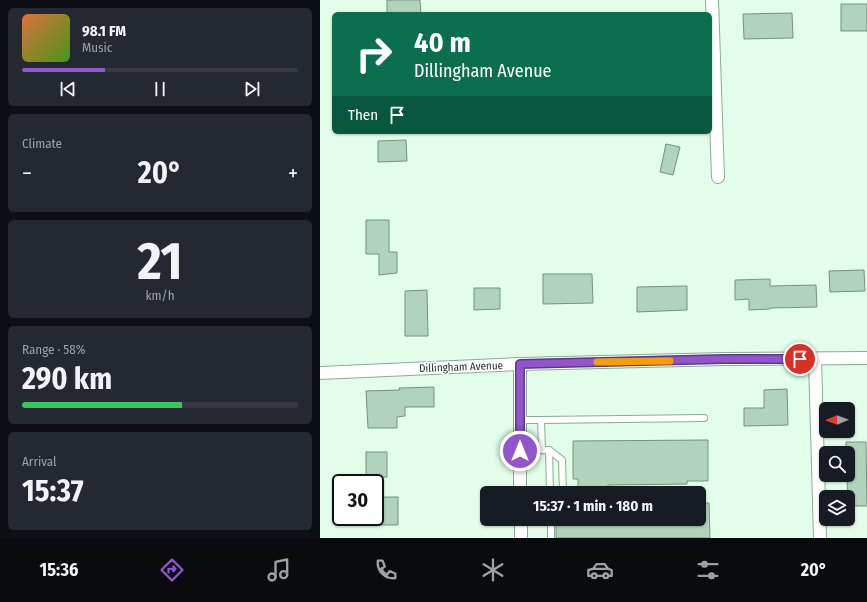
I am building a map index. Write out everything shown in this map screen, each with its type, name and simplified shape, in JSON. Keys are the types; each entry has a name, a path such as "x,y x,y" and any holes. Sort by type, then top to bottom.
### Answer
{"street":[{"path":"712,0 718,177"},
{"name":"Dillingham Avenue","path":"320,373 520,364 725,359 867,358"},
{"path":"816,359 820,538"},
{"path":"520,364 520,486"},
{"path":"521,526 521,538"}],"lane":[{"path":"520,420 704,418"},
{"path":"541,420 542,450"},
{"path":"520,451 549,450 562,460 563,486"},
{"path":"549,450 550,486"},
{"path":"551,526 551,538"}],"building":[{"path":"387,0 420,0 421,12 387,12"},
{"path":"841,4 867,4 867,31 841,31"},
{"path":"792,13 793,38 744,39 743,14"},
{"path":"406,140 407,161 378,162 378,141"},
{"path":"666,144 680,147 673,175 660,172"},
{"path":"366,220 389,220 389,252 397,252 397,273 379,275 379,254 366,254"},
{"path":"864,270 865,291 830,292 829,271"},
{"path":"543,274 592,274 593,303 543,304"},
{"path":"770,279 770,286 816,285 817,307 749,310 749,299 735,300 735,280"},
{"path":"687,286 687,310 637,312 637,287"},
{"path":"474,288 500,288 500,309 474,310"},
{"path":"427,290 428,336 405,336 405,291"},
{"path":"434,387 434,407 405,407 405,416 397,417 397,428 368,428 366,391"},
{"path":"787,389 788,425 744,426 744,408 764,408 764,390"},
{"path":"708,440 708,481 687,481 687,484 578,486 578,479 573,479 573,441"},
{"path":"846,442 866,442 867,506 855,506 855,490 847,490 847,482 855,482 855,446 846,446"},
{"path":"366,452 387,452 387,477 384,477 384,474 366,474"},
{"path":"384,497 398,497 398,525 384,525"},
{"path":"706,503 709,503 710,538 556,538 556,526 706,526"}],"slow traffic":[{"path":"597,362 670,361"}],"route":[{"path":"520,451 520,364 725,359 800,359"}]}
